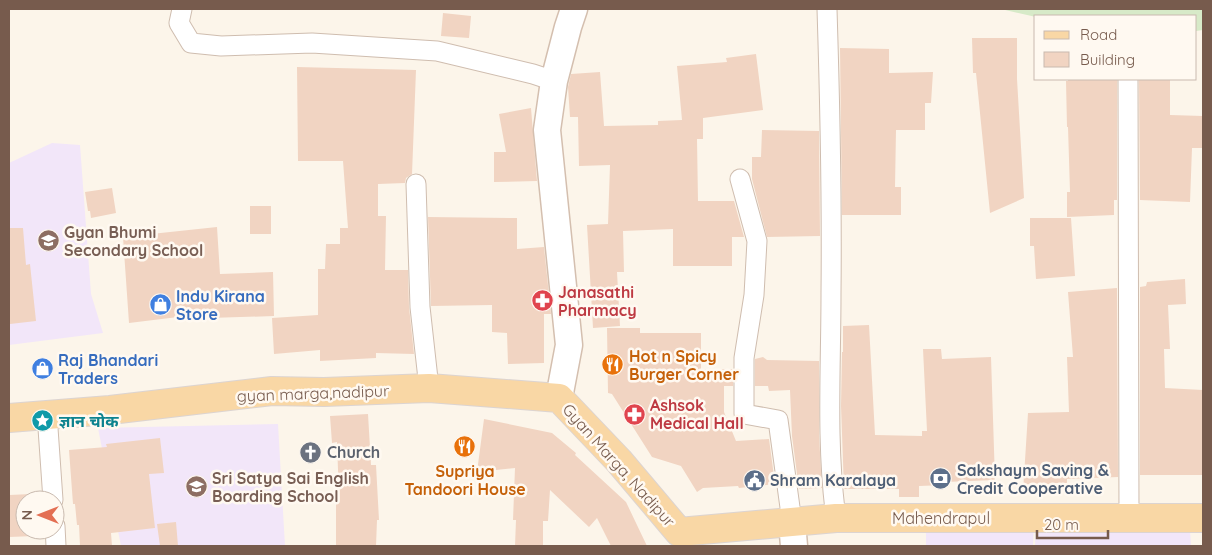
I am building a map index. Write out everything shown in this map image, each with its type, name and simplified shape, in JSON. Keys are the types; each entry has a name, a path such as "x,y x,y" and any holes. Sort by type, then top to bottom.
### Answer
{"main road":[{"path":"559,398 569,345 547,130 554,82 574,9"},
{"name":"gyan marga,nadipur","path":"9,418 110,410 272,391 324,392 429,388 559,398"},
{"name":"Gyan Marga, Nadipur","path":"559,398 618,461 684,539"},
{"name":"Mahendrapul","path":"684,539 793,534 836,518 1203,518"}],"street":[{"path":"182,9 179,23 191,43 221,46 312,43 437,51 533,74 554,82"},
{"path":"827,9 830,122 830,417 832,491 836,518"},
{"path":"1128,80 1129,519"},
{"path":"740,180 757,241 754,295 744,358 744,414 778,420 793,534"},
{"path":"416,184 420,307 429,388"},
{"path":"47,414 52,490"}],"shaded area":[{"name":"Gyan Bhumi Secondary School","path":"52,143 80,145 91,294 103,333 9,345 9,163"},
{"name":"Sri Satya Sai English Boarding School","path":"278,424 285,546 121,546 98,428"},
{"path":"926,522 1034,523 1033,546 926,546"},
{"path":"1036,525 1190,530 1191,546 1035,546"}],"green space":[{"path":"1001,9 1203,9 1203,30 1197,31 1197,15 1034,15 1034,17"}],"building":[{"path":"443,13 471,16 469,38 441,36"},
{"path":"972,38 1017,38 1017,79 1024,198 990,213 976,73 973,73"},
{"path":"840,48 889,49 889,73 933,72 931,103 925,103 925,130 896,130 895,187 901,187 901,215 842,215"},
{"path":"756,54 763,110 703,118 703,139 697,139 698,201 734,201 744,237 732,237 732,266 673,266 673,229 623,231 624,272 617,272 620,326 593,328 587,225 608,224 610,165 579,166 578,117 570,117 568,87 571,74 600,72 604,126 658,125 658,121 682,120 677,66 727,62 726,58"},
{"path":"297,67 416,70 412,174 406,178 405,183 378,184 378,216 386,216 385,270 408,270 409,307 414,354 376,353 376,358 320,361 320,350 274,354 272,318 318,315 318,269 325,269 326,244 340,244 340,228 348,228 343,161 298,161"},
{"path":"1117,80 1117,200 1114,200 1114,215 1067,217 1067,192 1070,192 1066,81"},
{"path":"1139,80 1170,80 1170,115 1203,116 1203,148 1192,148 1190,202 1140,200"},
{"path":"531,108 537,181 494,182 494,152 506,152 499,114"},
{"path":"762,130 819,131 820,236 767,237 752,179 752,157 761,157"},
{"path":"112,188 116,213 91,218 85,192"},
{"path":"250,206 271,206 271,234 250,234"},
{"path":"428,217 517,218 517,249 544,247 551,314 544,314 544,363 508,364 507,333 492,332 492,305 431,306"},
{"path":"1030,218 1071,218 1075,276 1036,279 1034,246 1030,246"},
{"path":"217,227 220,274 273,272 274,316 178,319 178,317 129,323 123,237"},
{"path":"9,228 23,228 26,265 30,264 36,321 10,324"},
{"path":"1185,279 1186,304 1168,305 1170,349 1164,349 1165,388 1203,390 1203,475 1140,475 1140,287 1146,286 1147,282"},
{"path":"1117,288 1118,477 1067,479 1067,483 1054,483 1049,492 1023,492 1028,413 1069,412 1067,357 1073,357 1068,292"},
{"path":"869,325 875,435 922,436 922,431 927,431 923,349 941,349 942,359 991,357 995,480 945,482 945,485 919,486 919,497 899,497 899,489 844,489 841,406 843,326"},
{"path":"607,328 640,328 640,333 701,333 701,370 733,369 733,386 724,386 724,412 736,441 769,439 775,484 739,488 738,486 703,488 697,492 681,466 652,457 612,394 608,393"},
{"path":"763,357 767,360 819,361 819,435 822,488 799,489 792,436 790,390 769,391 768,386 755,386 755,359"},
{"path":"368,414 371,465 376,465 379,520 377,520 376,546 336,546 336,498 339,498 337,442 332,443 330,416"},
{"path":"484,419 552,433 576,453 575,455 626,502 647,546 611,546 597,518 589,527 550,490 548,521 543,521 543,546 515,546 516,520 513,520 515,468 477,472"},
{"path":"160,438 164,473 149,474 155,528 111,533 112,546 80,546 79,525 77,525 75,504 73,504 69,450 107,447 106,444"},
{"path":"9,495 15,495 15,537 9,537"},
{"path":"176,522 178,546 160,546 157,524"}],"place":[{"name":"Gyan Bhumi Secondary School","path":"48,241"},
{"name":"Janasathi Pharmacy","path":"542,301"},
{"name":"Indu Kirana Store","path":"160,305"},
{"name":"Hot n Spicy Burger Corner","path":"613,365"},
{"name":"Raj Bhandari Traders","path":"42,369"},
{"name":"Ashsok Medical Hall","path":"634,414"},
{"name":"ज्ञान चोक","path":"43,421"},
{"name":"Supriya Tandoori House","path":"465,447"},
{"name":"Church","path":"311,452"},
{"name":"Sakshaym Saving & Credit Cooperative","path":"941,479"},
{"name":"Shram Karalaya","path":"754,480"},
{"name":"Sri Satya Sai English Boarding School","path":"196,487"}]}
